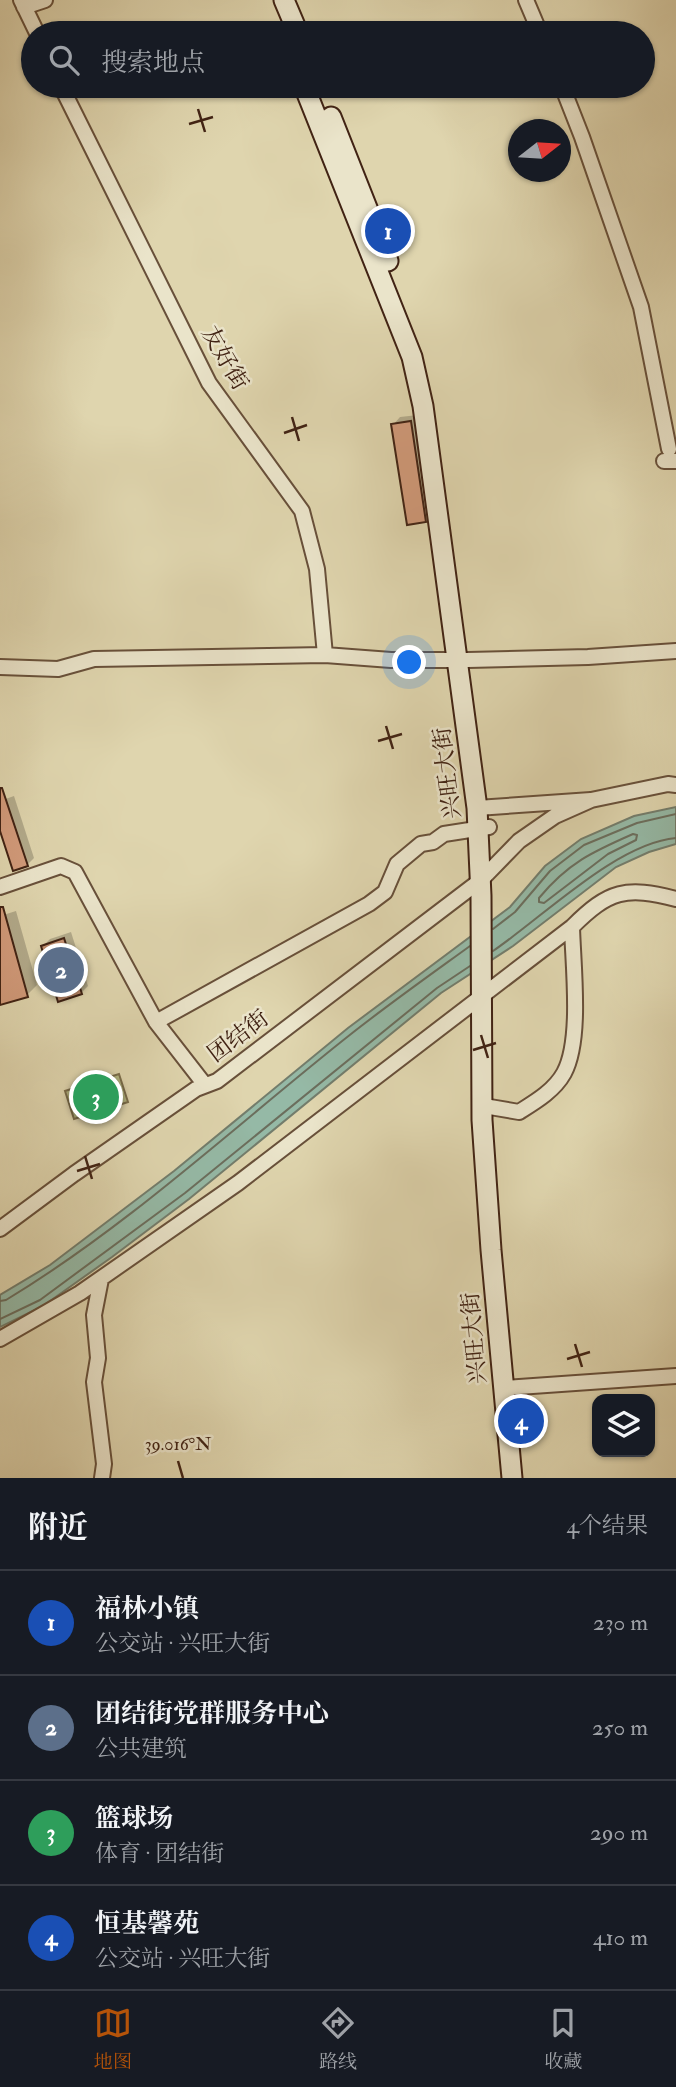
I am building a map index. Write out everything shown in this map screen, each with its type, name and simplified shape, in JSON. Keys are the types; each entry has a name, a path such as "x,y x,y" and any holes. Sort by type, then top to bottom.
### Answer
{"street":[{"path":"31,21 23,4 45,0"},
{"path":"270,0 279,21"},
{"path":"284,0 293,21"},
{"path":"526,0 535,21"},
{"name":"友好街","path":"67,98 209,383 302,511 317,569 325,655"},
{"name":"兴旺大街","path":"309,98 408,346 419,382 463,659"},
{"name":"兴旺大街","path":"324,98 416,333 430,380 482,808 488,880 489,1107 512,1478"},
{"path":"567,98 641,307 670,457"},
{"path":"0,667 58,669 94,659 325,655 391,660 588,657 676,651"},
{"path":"482,808 591,800 668,784 676,785"},
{"name":"团结街","path":"0,1229 195,1089 217,1081 488,880 519,841 534,830 555,816 591,800"},
{"path":"156,1022 369,904 384,891 397,864 421,844 433,842 444,834 484,828"},
{"path":"0,887 61,866 75,872 156,1022 205,1085"},
{"path":"0,1339 38,1320 101,1279 282,1150 488,982 572,927 592,907 620,893 644,892 676,900"},
{"path":"489,1107 519,1112 545,1096 564,1073 575,1032 572,927"},
{"name":"兴旺大街","path":"488,982 482,1120 506,1387 518,1478"},
{"path":"101,1279 94,1315 98,1358 94,1382 104,1464 102,1478"},
{"path":"506,1387 676,1376"}],"green space":[{"path":"119,1074 128,1102 74,1119 65,1091"}],"water":[{"path":"676,807 676,844 649,852 616,867 513,946 441,993 189,1199 112,1257 43,1306 0,1327 0,1295 50,1265 174,1171 348,1028 510,907 545,866 581,839 634,816"}],"building":[{"path":"411,421 426,522 407,525 391,424"},
{"path":"0,788 28,866 13,871 0,831"},
{"path":"0,907 3,907 28,997 0,1005"},
{"path":"64,938 82,994 58,1002 41,946"}],"place":[{"name":"福林小镇","path":"388,231"},
{"name":"团结街党群服务中心","path":"61,970"},
{"name":"篮球场","path":"96,1097"},
{"name":"恒基馨苑","path":"521,1421"}]}
